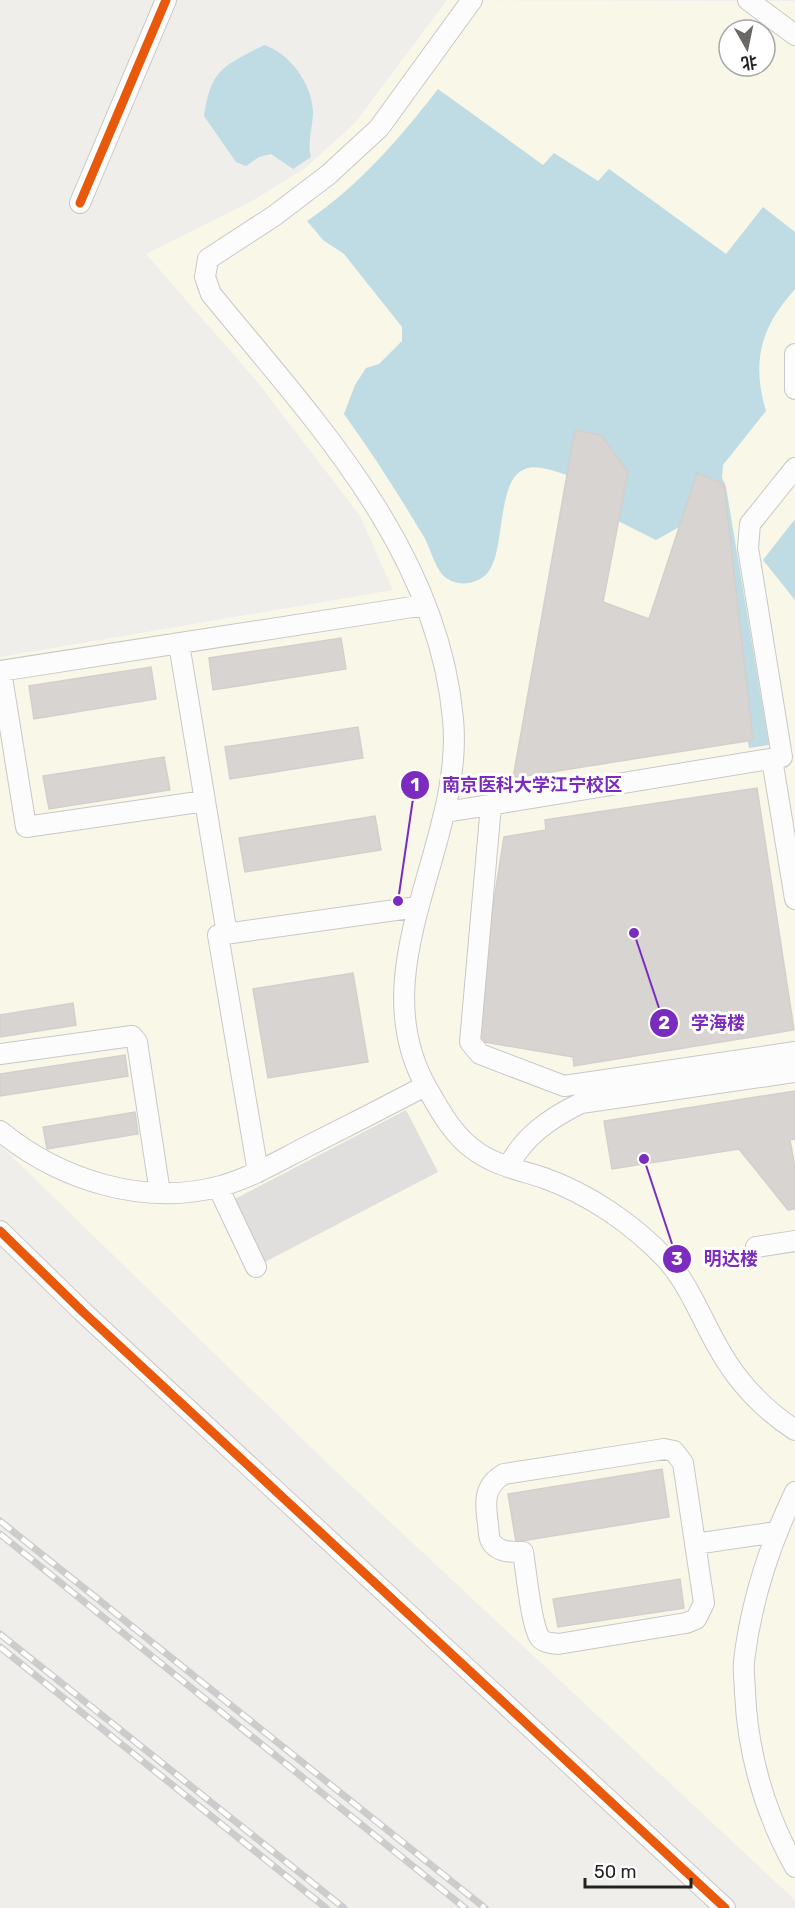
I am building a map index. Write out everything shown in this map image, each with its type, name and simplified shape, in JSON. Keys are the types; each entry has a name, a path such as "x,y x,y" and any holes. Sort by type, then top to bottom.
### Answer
{"street":[{"path":"80,203 166,0"},
{"path":"472,0 379,128 328,175 274,216 208,259 205,277 211,294 338,450 380,509 434,625 446,673 454,721 453,772 446,812 417,907 403,990 408,1033 425,1086 453,1129 473,1150 508,1167 547,1179 596,1202 638,1233 668,1261 684,1284 720,1351 744,1387 772,1414 795,1430"},
{"path":"748,0 795,35"},
{"path":"795,354 795,389"},
{"path":"446,812 782,758 748,548 750,524 795,468"},
{"path":"205,801 26,827 1,671 425,605"},
{"path":"179,644 227,934"},
{"path":"772,759 795,899"},
{"path":"491,805 470,1042 480,1054 564,1086 795,1052"},
{"path":"258,1172 218,935 417,907"},
{"path":"0,1054 132,1036 137,1042 160,1193"},
{"path":"508,1167 516,1153 536,1131 556,1115 581,1103 795,1072"},
{"path":"0,1131 23,1150 65,1173 122,1189 160,1193 218,1187 258,1172 425,1086"},
{"path":"218,1187 256,1267"},
{"path":"0,1231 82,1312 725,1908"},
{"path":"756,1247 795,1240"},
{"path":"664,1449 674,1451 682,1463 695,1544 704,1603 696,1619 686,1623 548,1643 540,1639 535,1626 523,1552 507,1553 493,1544 484,1499 490,1485 504,1474 664,1449"},
{"path":"795,1491 776,1532 757,1596 744,1664 746,1705 758,1781 780,1840 795,1867"},
{"path":"695,1544 776,1532"}],"shaded area":[{"path":"447,0 795,1 795,1900 327,1463 0,1145 0,657 393,590 360,516 259,384 146,254 252,201 304,169 355,123"},
{"path":"406,1110 438,1172 263,1263 231,1201"}],"water":[{"path":"264,45 283,55 299,72 312,104 309,147 311,157 293,169 271,154 259,157 246,166 236,162 204,116 211,88 222,70"},
{"path":"438,89 543,165 554,153 598,181 609,169 726,254 763,207 795,232 795,289 774,317 762,346 759,376 766,411 723,465 722,478 726,487 769,745 749,748 708,511 656,540 602,513 603,489 550,470 525,469 514,478 507,493 492,566 483,577 474,582 454,582 438,569 415,521 344,414 355,385 366,368 379,364 402,341 402,327 344,254 323,240 307,221 344,192 378,160"},
{"path":"795,519 795,600 763,560"}],"building":[{"path":"575,430 601,435 628,472 603,602 649,619 697,473 724,484 753,740 513,778"},
{"path":"341,638 346,669 213,690 209,658"},
{"path":"151,667 156,699 34,719 29,686"},
{"path":"358,727 363,758 230,779 225,747"},
{"path":"164,757 170,790 49,809 43,776"},
{"path":"757,788 794,1030 574,1066 573,1057 472,1040 504,837 546,830 545,820"},
{"path":"375,816 381,850 245,872 239,838"},
{"path":"353,973 368,1062 268,1078 253,989"},
{"path":"73,1003 76,1025 0,1037 0,1015"},
{"path":"125,1055 128,1076 0,1096 0,1074"},
{"path":"795,1091 795,1139 790,1140 795,1168 795,1209 788,1210 739,1149 612,1169 604,1121"},
{"path":"135,1112 138,1134 47,1149 43,1127"},
{"path":"662,1469 669,1517 516,1542 508,1494"},
{"path":"680,1579 684,1608 558,1627 553,1599"}],"railway":[{"path":"0,1521 485,1908"},
{"path":"0,1534 465,1908"},
{"path":"0,1634 344,1908"},
{"path":"0,1647 326,1908"}],"cycle path":[{"path":"80,203 166,0"},
{"path":"0,1231 83,1312 725,1908"}],"place":[{"name":"南京医科大学江宁校区","path":"398,901"},
{"name":"学海楼","path":"634,933"},
{"name":"明达楼","path":"644,1159"}]}
